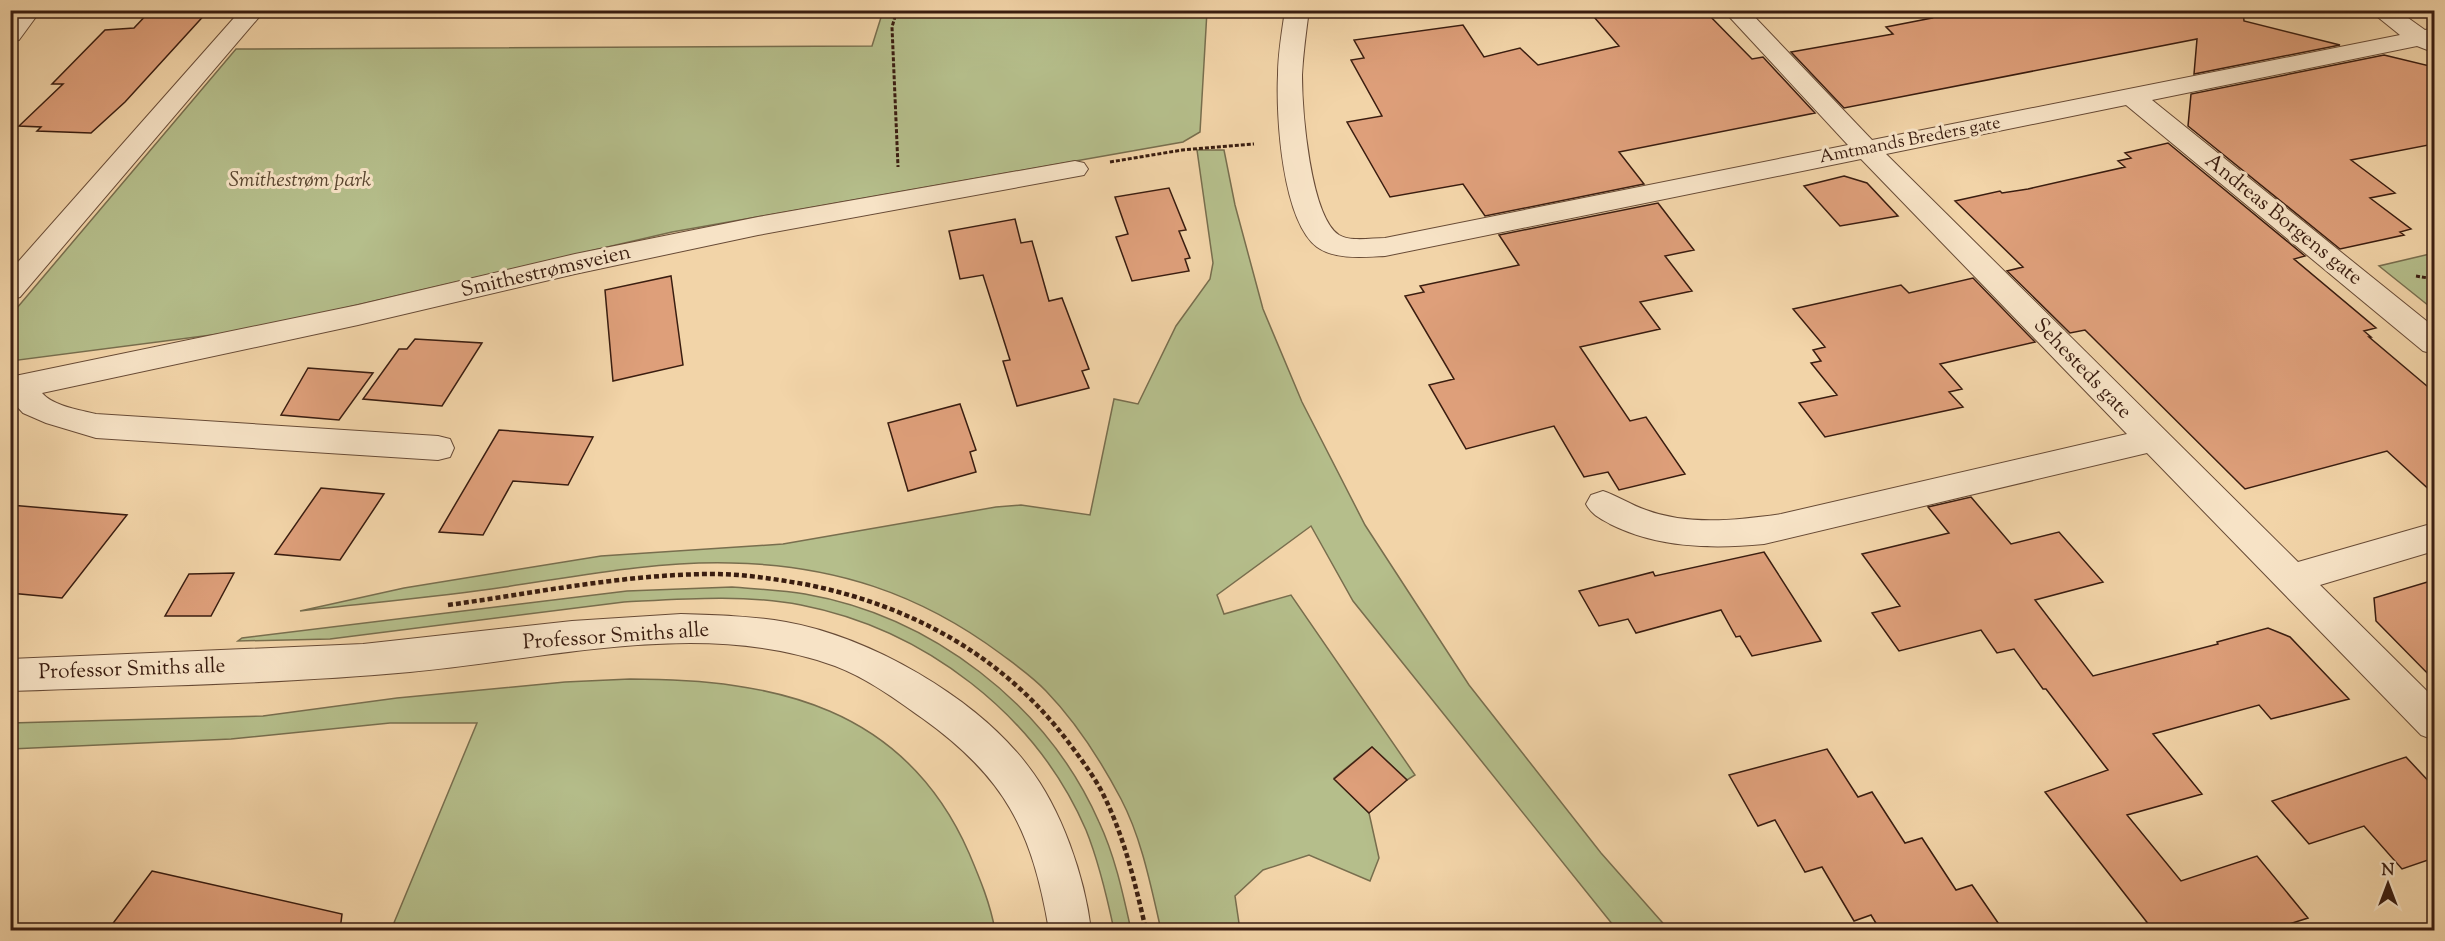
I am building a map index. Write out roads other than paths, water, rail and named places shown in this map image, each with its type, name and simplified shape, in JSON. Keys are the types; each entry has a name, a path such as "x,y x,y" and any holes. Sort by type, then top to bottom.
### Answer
{"street":[{"path":"10,35 30,10"},
{"path":"10,290 254,10"},
{"name":"Amtmands Breders gate","path":"1298,10 1290,76 1298,172 1311,221 1319,234 1341,246 1385,247 2131,96 2430,40"},
{"name":"Sehesteds gate","path":"1734,10 1866,150 2434,723"},
{"path":"2380,10 2430,40"},
{"name":"Andreas Borgens gate","path":"2131,96 2434,343"},
{"name":"Smithestrømsveien","path":"15,388 358,315 575,264 758,226 1075,169"},
{"path":"10,248 35,261"},
{"name":"Smithestrømsveien","path":"15,388 34,405 57,415 96,426 438,448"},
{"path":"1603,504 1644,523 1682,532 1738,534 1781,528 2152,440"},
{"path":"2290,579 2434,537"},
{"name":"Professor Smiths alle","path":"10,675 254,666 412,656 648,631 691,629 782,635 838,651 899,680 968,730 1004,764 1027,799 1045,837 1066,903 1070,930"}],"park label":[{"name":"Smithestrøm park","path":"300,181"}]}
